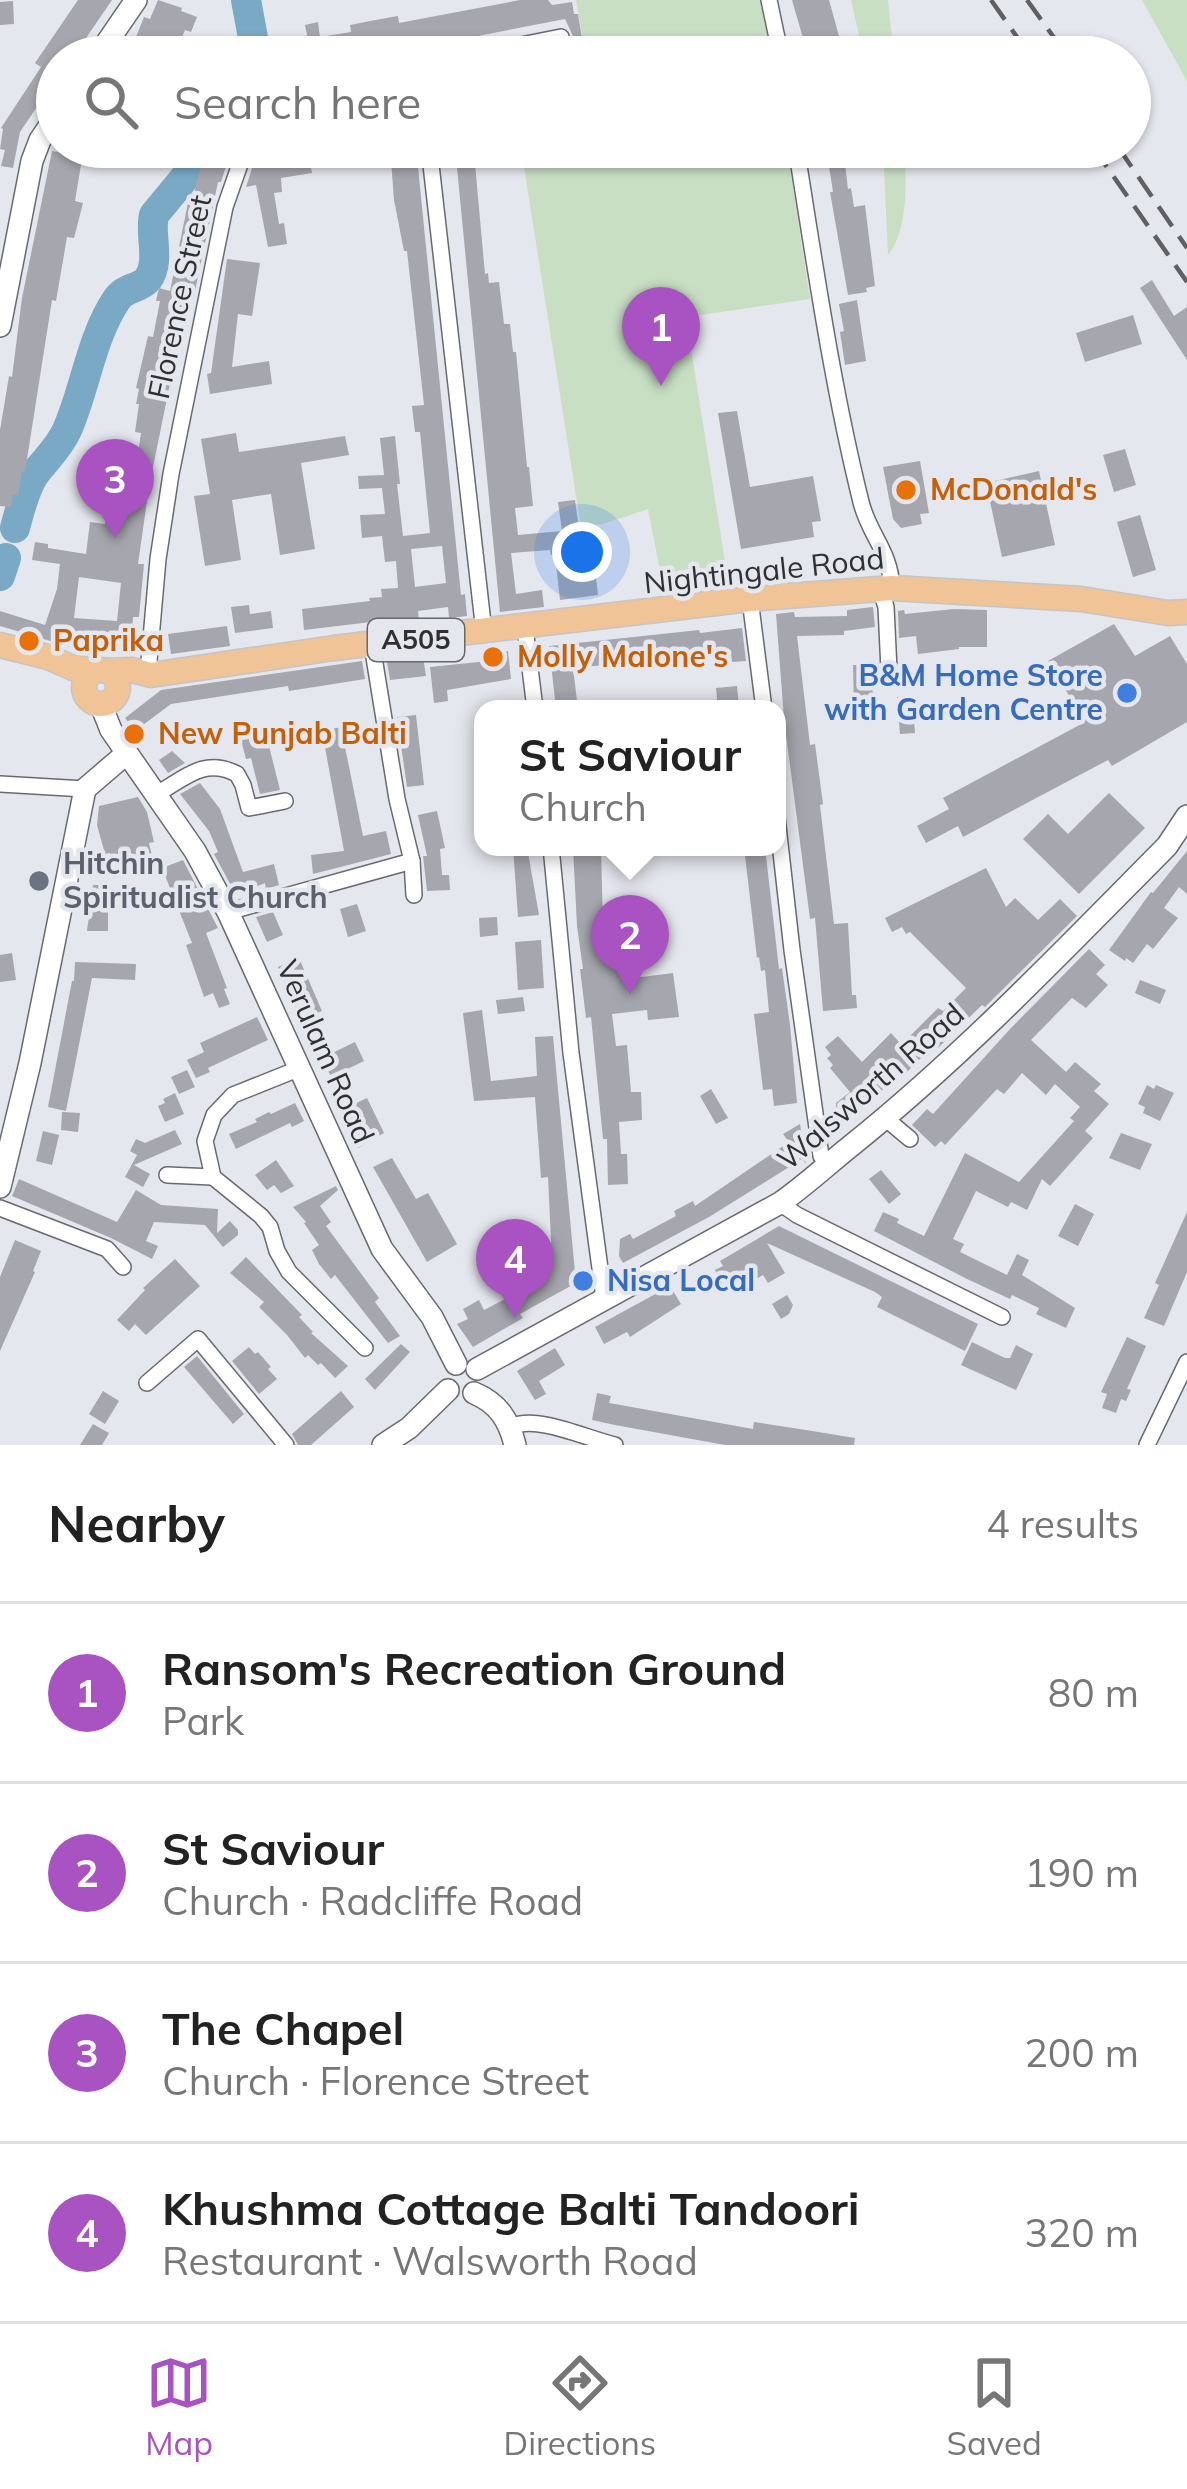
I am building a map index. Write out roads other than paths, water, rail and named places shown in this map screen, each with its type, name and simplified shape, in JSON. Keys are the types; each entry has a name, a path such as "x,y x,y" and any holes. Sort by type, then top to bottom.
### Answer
{"main road":[{"name":"Nightingale Road","path":"0,645 48,657 96,683 132,670 151,675 751,599 886,588 1081,599 1181,617"}],"street":[{"path":"111,36 136,0"},
{"path":"769,0 777,36"},
{"path":"0,326 6,251 36,149"},
{"name":"Florence Street","path":"151,675 158,559 171,474 225,208 239,168"},
{"path":"431,168 484,632"},
{"path":"799,168 862,508 891,570 886,588 889,670"},
{"path":"751,599 763,700"},
{"path":"525,627 534,700"},
{"path":"372,645 412,861 414,895"},
{"name":"Verulam Road","path":"96,683 106,720 195,851 228,912 382,1250 466,1366"},
{"path":"0,1186 85,789 127,753"},
{"path":"157,794 199,769 214,766 237,773 249,808 285,801"},
{"path":"0,784 85,789"},
{"name":"Walsworth Road","path":"466,1366 604,1298 807,1185 1004,1011 1166,846 1187,815"},
{"path":"552,856 604,1298"},
{"path":"781,856 821,1156 828,1164"},
{"path":"228,912 412,861"},
{"path":"212,1177 206,1141 214,1115 233,1095 298,1070"},
{"path":"885,1118 910,1139"},
{"path":"166,1175 212,1177 260,1216 270,1227 289,1272 365,1348"},
{"path":"780,1203 1002,1317"},
{"path":"0,1208 107,1250 123,1267"},
{"path":"148,1384 199,1339 286,1445"},
{"path":"1147,1445 1187,1362"},
{"path":"448,1390 446,1375 466,1366 480,1381 474,1393"},
{"path":"448,1390 460,1397 474,1393 490,1400 513,1436"},
{"path":"383,1445 409,1428 448,1390"},
{"path":"513,1436 518,1423 551,1426 615,1445"}],"waterway":[{"path":"246,0 253,36"},
{"path":"15,528 34,475 67,430 108,314 120,295 145,282 152,272 154,215 193,168"},
{"path":"0,576 6,558"}],"railway":[{"path":"991,0 1016,36"},
{"path":"1027,0 1053,36"},
{"path":"1108,168 1187,282"},
{"path":"1132,168 1187,248"}],"place":[{"name":"Ransom's Recreation Ground","path":"661,386"},
{"name":"McDonald's","path":"906,490"},
{"name":"The Chapel","path":"115,538"},
{"name":"Paprika","path":"29,641"},
{"name":"Molly Malone's","path":"493,657"},
{"name":"B&M Home Store with Garden Centre","path":"1127,693"},
{"name":"New Punjab Balti","path":"134,734"},
{"name":"Hitchin Spiritualist Church","path":"39,881"},
{"name":"St Saviour","path":"630,994"},
{"name":"Nisa Local","path":"583,1281"},
{"name":"Khushma Cottage Balti Tandoori","path":"515,1318"}]}
